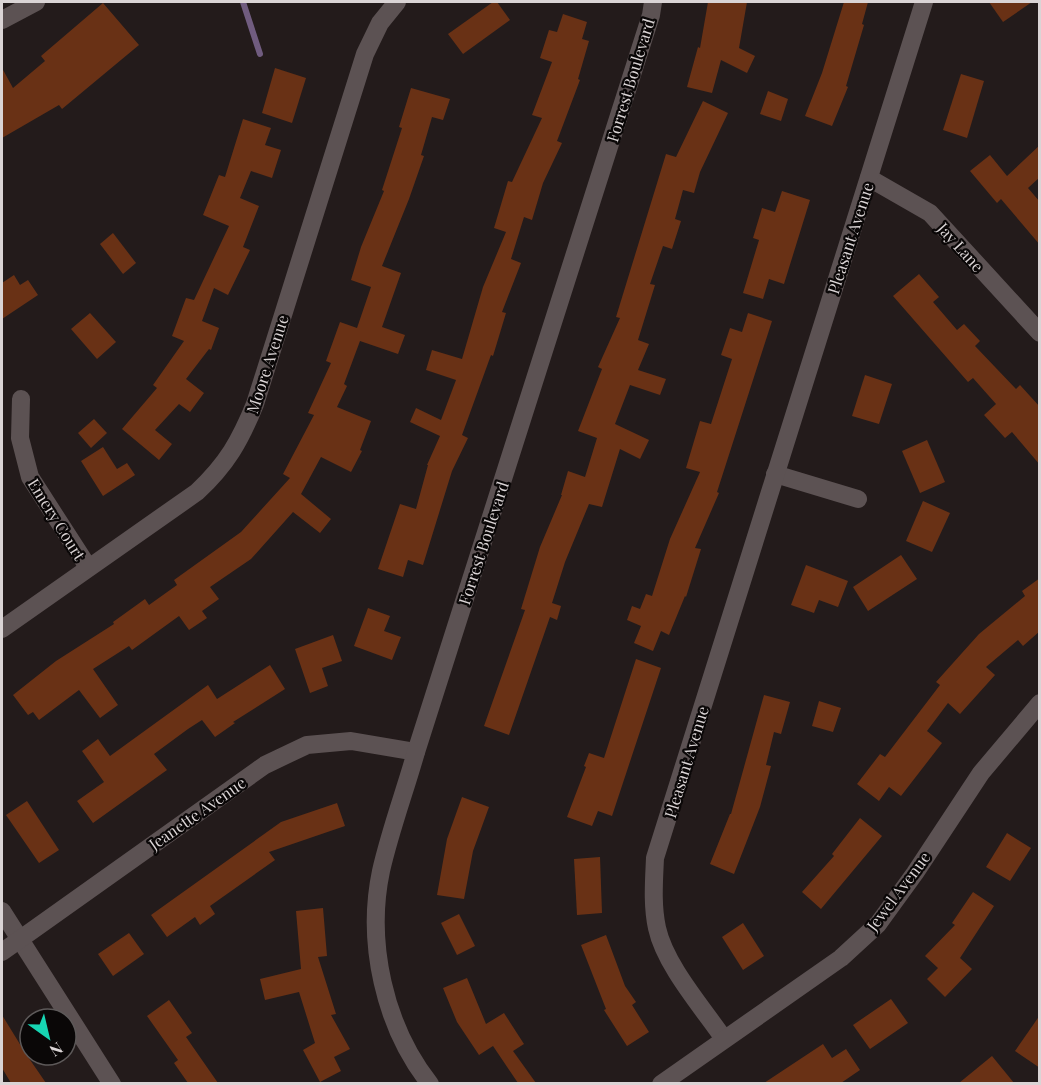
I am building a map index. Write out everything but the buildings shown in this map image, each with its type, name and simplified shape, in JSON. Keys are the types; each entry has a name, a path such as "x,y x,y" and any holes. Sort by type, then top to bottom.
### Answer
{"street":[{"path":"2,20 36,2"},
{"name":"Moore Avenue","path":"2,629 196,492 217,473 230,455 245,429 255,404 365,54 380,23 398,2"},
{"name":"Forrest Boulevard","path":"430,1083 420,1070 393,1017 380,970 376,927 381,871 416,752 651,15 653,2"},
{"name":"Pleasant Avenue","path":"724,1039 669,960 657,929 653,892 656,858 924,2"},
{"name":"Jay Lane","path":"869,178 930,213 1040,333"},
{"name":"Emery Court","path":"21,399 20,438 30,477 88,567"},
{"path":"776,474 858,499"},
{"name":"Jewel Avenue","path":"661,1083 841,958 878,924 915,873 981,772 1040,703"},
{"name":"Jeanette Avenue","path":"2,952 265,765 307,745 351,741 416,752"},
{"path":"2,911 112,1083"}],"waterway":[{"path":"243,2 260,54"}]}
